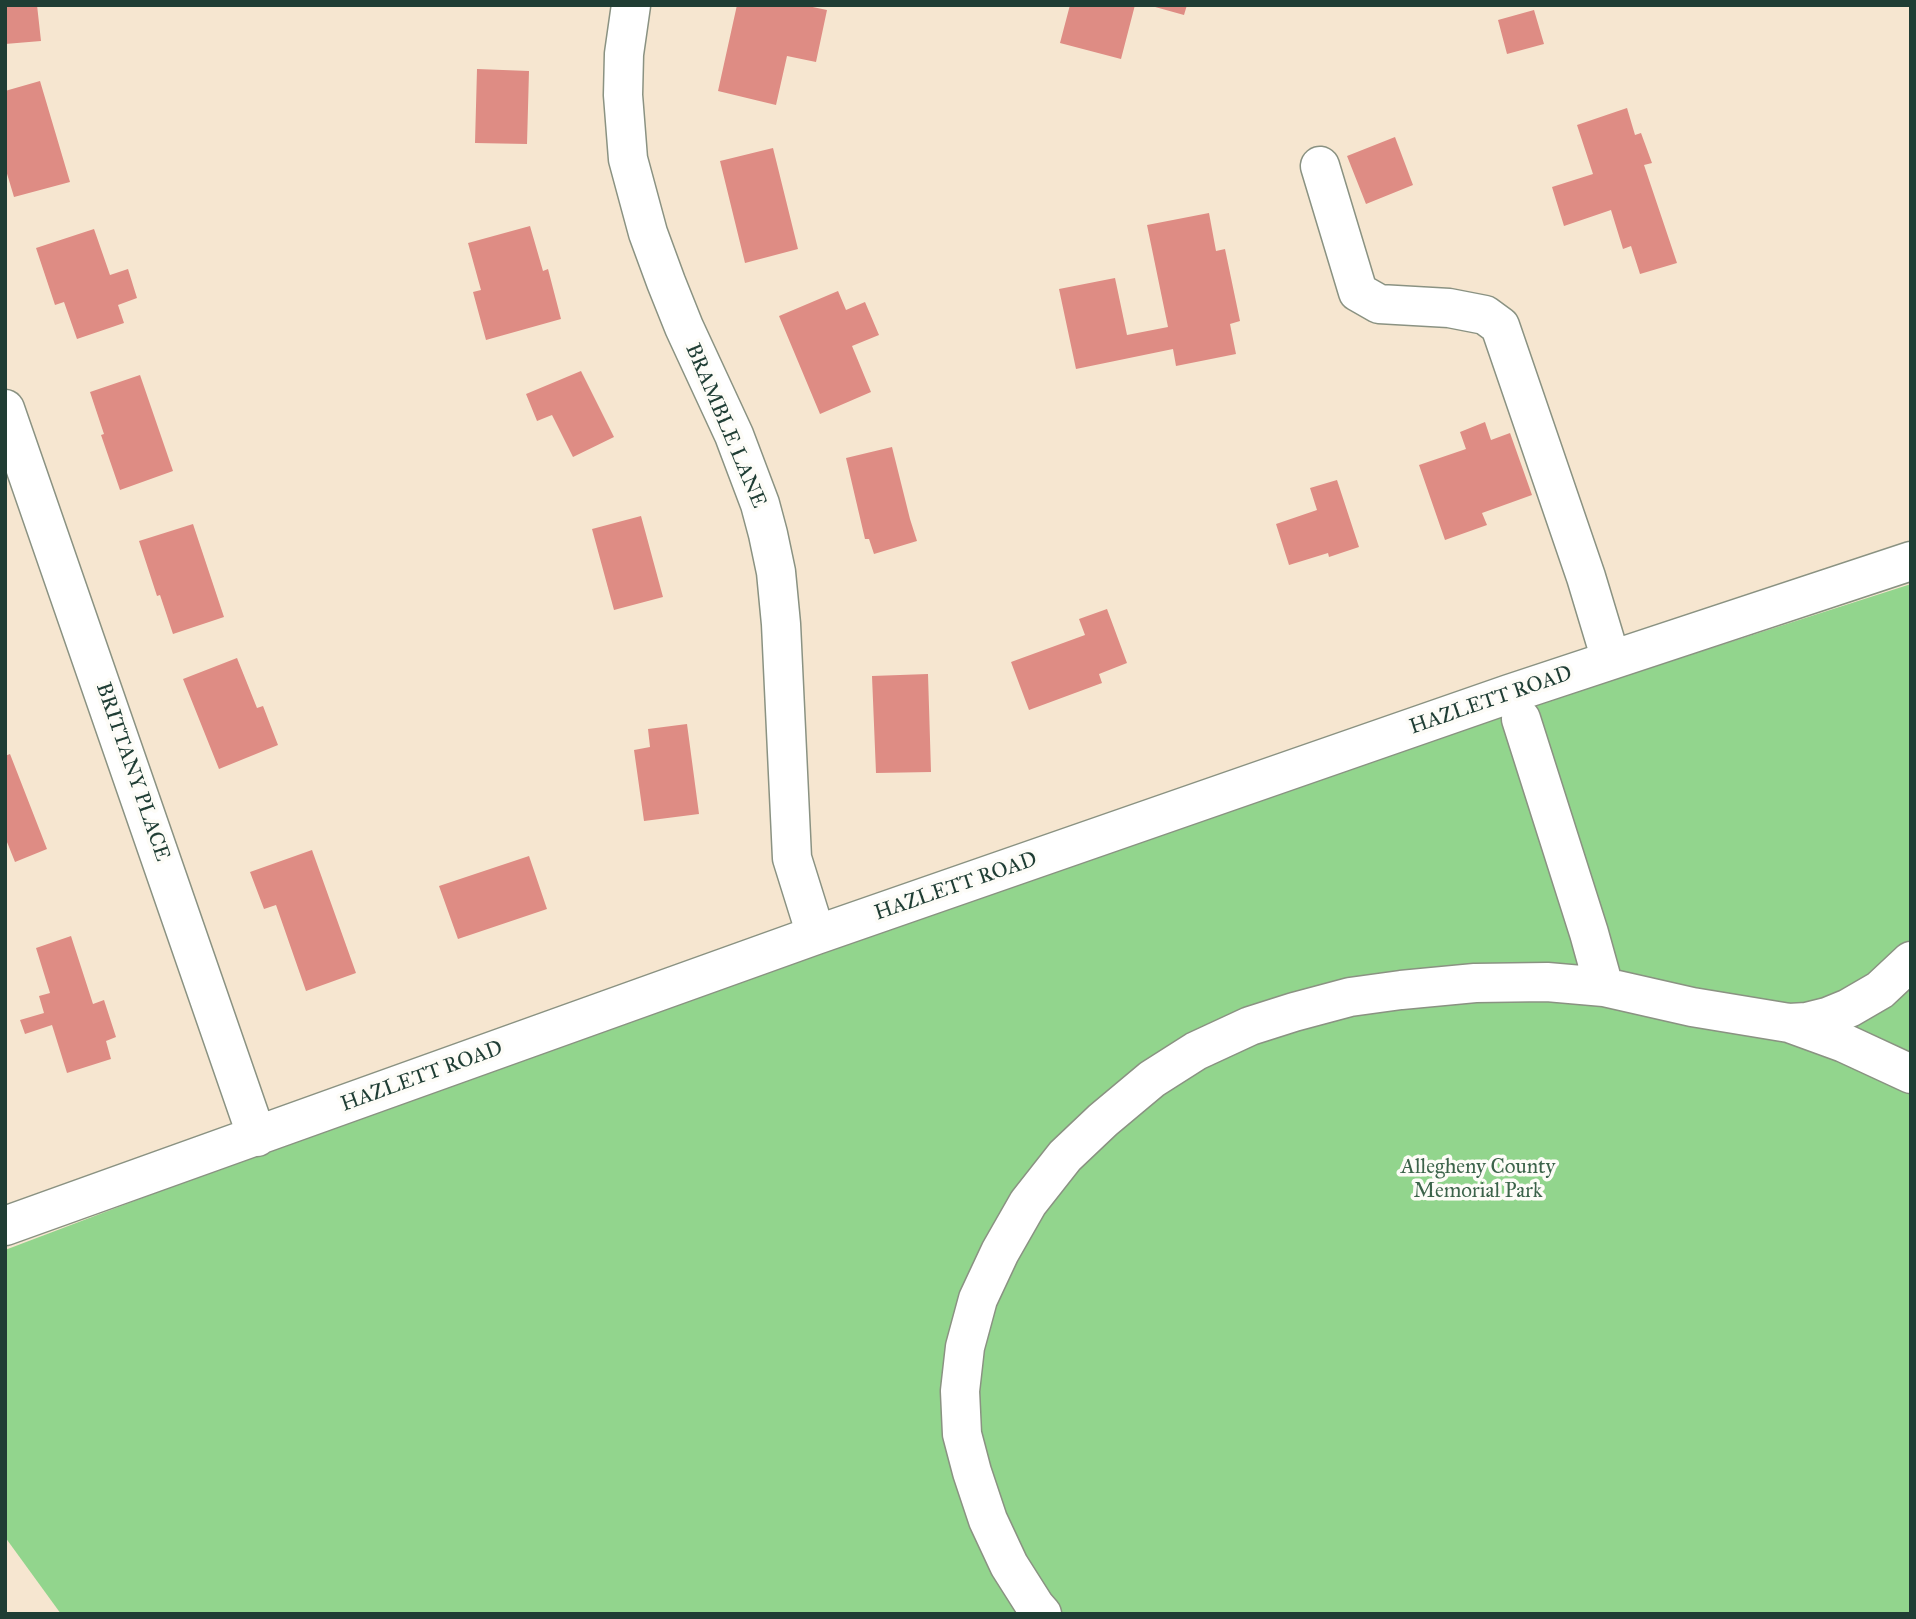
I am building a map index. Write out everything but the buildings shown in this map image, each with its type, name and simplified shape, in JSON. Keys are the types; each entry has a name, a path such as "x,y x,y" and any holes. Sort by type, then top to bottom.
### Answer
{"street":[{"name":"BRAMBLE LANE","path":"631,5 623,95 628,159 648,233 666,282 734,435 760,504 768,534 776,572 781,624 792,858 816,936"},
{"path":"1320,166 1358,292 1379,304 1449,309 1485,315 1500,326 1586,578 1611,660"},
{"name":"BRITTANY PLACE","path":"5,409 257,1137"},
{"name":"HAZLETT ROAD","path":"5,1226 816,936 1509,694 1911,561"},
{"path":"1521,719 1604,988"},
{"path":"1788,1023 1827,1017 1849,1007 1881,990 1911,961"},
{"path":"1042,1614 1009,1565 989,1520 962,1434 960,1391 965,1348 978,1299 1000,1252 1028,1203 1065,1156 1103,1120 1163,1072 1196,1051 1250,1026 1350,997 1401,989 1463,984 1547,982 1604,988 1692,1007 1788,1023 1844,1043 1911,1074"}],"green space":[{"name":"Allegheny County Memorial Park","path":"1911,584 1911,1614 61,1614 5,1537 5,1250 316,1132 784,962 1497,717"}]}
